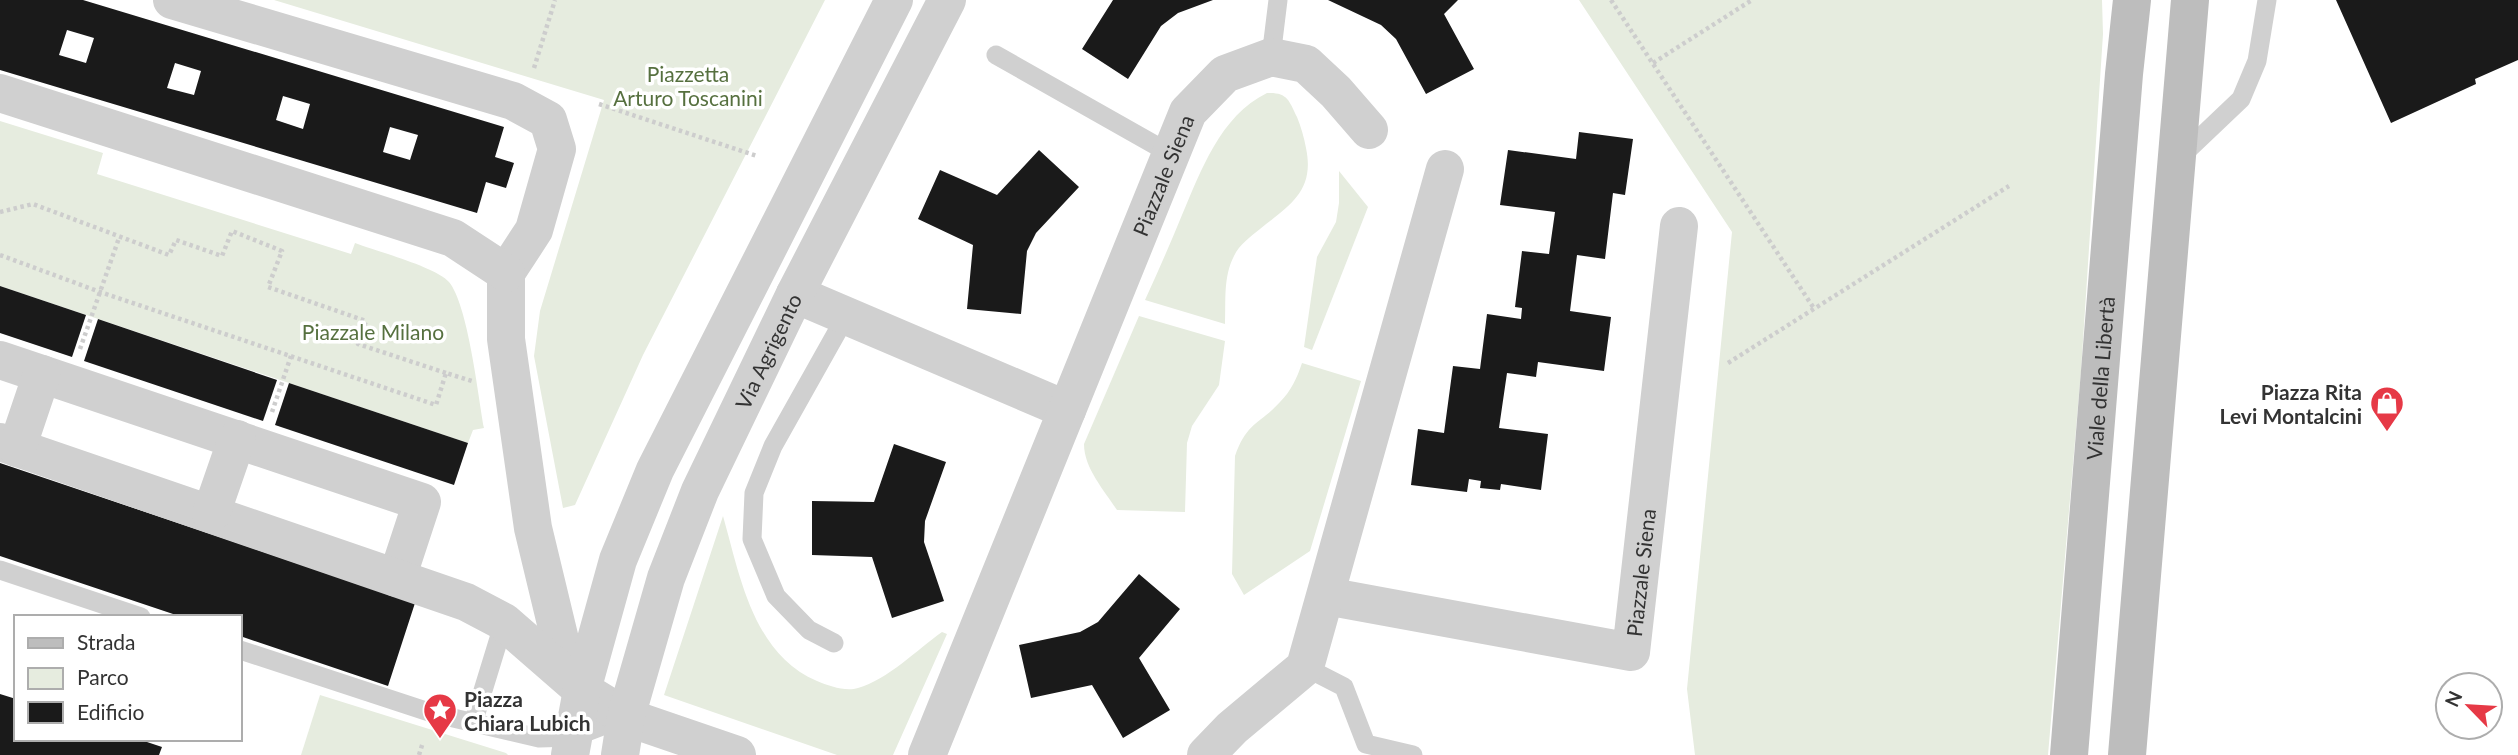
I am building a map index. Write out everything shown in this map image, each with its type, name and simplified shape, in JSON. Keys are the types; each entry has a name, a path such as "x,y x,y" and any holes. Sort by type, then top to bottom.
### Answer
{"main road":[{"name":"Viale della Libertà","path":"2069,755 2122,88 2132,0"},
{"path":"2127,755 2190,0"}],"street":[{"path":"172,0 513,101 548,120 557,149 534,230 506,273 506,339 533,528 559,640 582,690"},
{"path":"572,746 582,690 618,560 654,470 894,0"},
{"name":"Via Agrigento","path":"620,755 626,717 666,578 699,491 795,294 947,0"},
{"path":"1271,57 1306,64 1336,92 1369,130"},
{"name":"Piazzale Siena","path":"927,755 1188,112 1225,74 1271,57"},
{"path":"0,93 453,238 506,273"},
{"path":"1206,755 1232,728 1305,667 1445,169"},
{"name":"Piazzale Siena","path":"1326,596 1630,652 1679,226"},
{"path":"795,294 1067,410"},
{"path":"0,360 422,502 397,578"},
{"path":"42,374 9,445 466,601 503,622 582,690 626,717 737,755"},
{"path":"211,514 237,439"}],"lane":[{"path":"1271,57 1278,0"},
{"path":"2176,160 2241,99 2258,61 2267,0"},
{"path":"996,55 1171,154"},
{"path":"834,643 809,630 776,596 752,538 754,493 773,446 846,316"},
{"path":"0,570 135,615"},
{"path":"472,723 503,622"},
{"path":"242,651 432,713 572,746 626,717"},
{"path":"1305,667 1344,688 1366,744 1413,755"}],"path":[{"path":"531,78 555,0"},
{"path":"1611,0 1815,310"},
{"path":"1653,63 1752,0"},
{"path":"599,104 757,156"},
{"path":"1728,363 2010,186"},
{"path":"0,212 33,204 169,255 176,240 222,256 232,231 282,251 268,287 366,321 358,344 485,386"},
{"path":"83,340 120,237"},
{"path":"0,255 100,292 436,405 446,373"},
{"path":"275,403 291,356"},
{"path":"419,755 423,742"}],"green space":[{"name":"Piazzetta Arturo Toscanini","path":"274,0 825,0 643,355 575,505 563,508 534,356 540,311 604,100"},
{"path":"1579,0 2102,0 2103,34 2081,371 2048,755 1695,755 1687,689 1732,232"},
{"path":"1267,93 1283,96 1294,111 1305,144 1307,175 1298,196 1236,252 1230,264 1227,281 1225,324 1145,300 1214,146 1237,116"},
{"name":"Piazzale Milano","path":"0,121 103,153 97,174 351,254 355,243 419,265 442,276 449,282 462,310 484,428 473,430 468,443 0,286"},
{"path":"1339,171 1368,207 1312,350 1304,347 1317,257 1336,222"},
{"path":"1139,316 1225,341 1219,385 1192,426 1187,443 1185,512 1117,510 1087,462 1084,444"},
{"path":"1302,363 1361,381 1310,551 1244,595 1232,574 1235,456 1244,436 1273,410 1287,393"},
{"path":"723,516 743,587 764,633 795,669 817,681 843,689 858,688 891,671 942,632 947,634 893,755 837,755 664,695"},
{"path":"320,695 506,753 508,755 301,755"}],"building":[{"path":"0,0 83,0 504,127 495,157 514,163 506,188 486,182 477,213 0,70","holes":["67,30 94,38 86,63 59,55","175,63 201,71 194,95 167,88","283,96 310,104 303,129 276,120","390,127 418,135 410,160 383,152"]},
{"path":"1113,0 1213,0 1178,13 1161,26 1128,79 1082,49"},
{"path":"1328,0 1458,0 1444,14 1474,69 1426,94 1396,39 1381,25"},
{"path":"2336,0 2518,0 2518,60 2475,79 2476,84 2391,123"},
{"path":"1579,132 1633,139 1625,195 1613,193 1605,259 1577,255 1570,311 1611,317 1604,371 1538,362 1536,377 1507,373 1499,428 1548,434 1541,490 1501,484 1500,490 1480,488 1481,481 1469,479 1467,492 1411,485 1418,429 1444,433 1453,366 1480,369 1487,314 1521,319 1522,308 1515,307 1522,251 1549,254 1555,212 1500,205 1508,150 1576,159"},
{"path":"1039,150 1079,187 1036,233 1027,251 1021,314 967,309 973,245 918,219 940,170 997,195"},
{"path":"0,286 86,315 72,357 0,333"},
{"path":"98,319 277,380 263,421 84,361"},
{"path":"289,383 468,443 454,485 275,425"},
{"path":"894,444 946,462 925,521 924,542 944,601 892,618 872,557 812,555 812,501 874,502"},
{"path":"0,463 415,603 388,686 242,637 242,615 176,615 0,556"},
{"path":"1139,574 1180,609 1139,658 1170,710 1123,738 1092,685 1031,698 1019,645 1080,632 1098,622"},
{"path":"0,694 14,698 14,741 144,741 162,747 159,755 0,755"}],"place":[{"name":"Piazza Rita Levi Montalcini","path":"2387,433"},
{"name":"Piazza Chiara Lubich","path":"440,740"}]}
